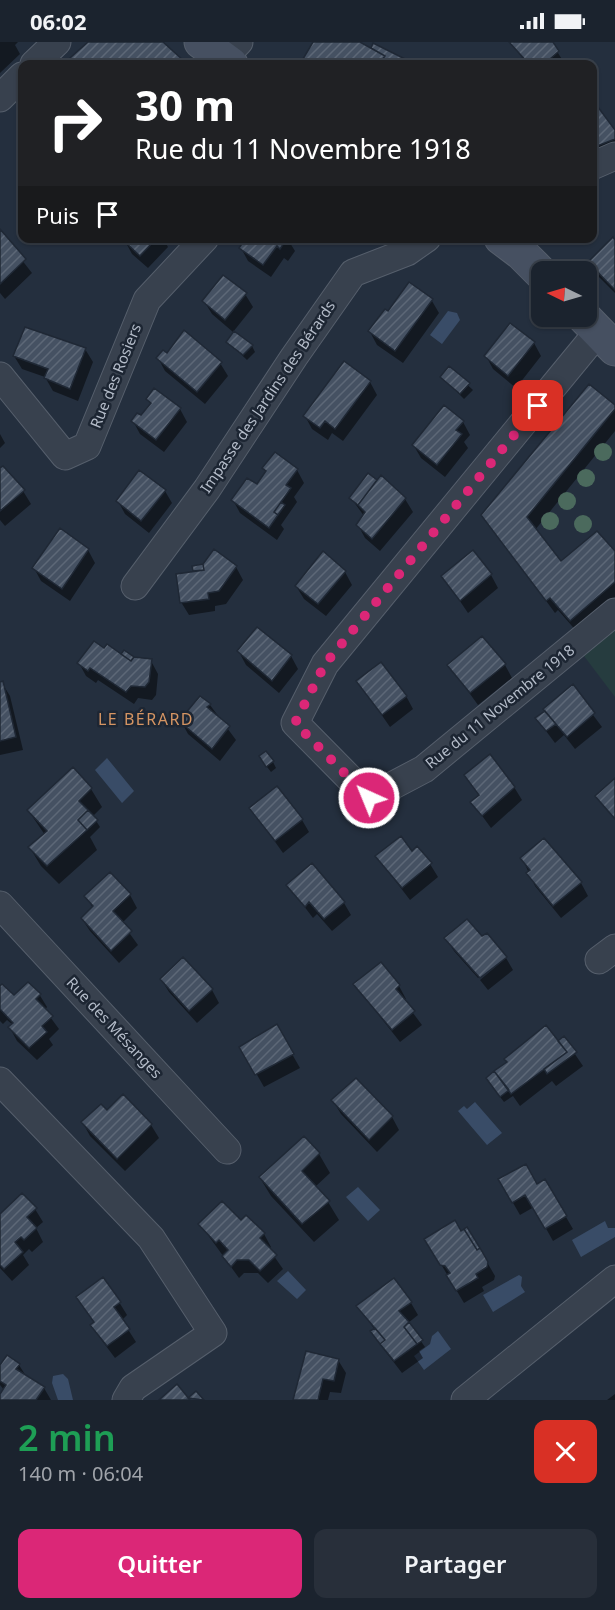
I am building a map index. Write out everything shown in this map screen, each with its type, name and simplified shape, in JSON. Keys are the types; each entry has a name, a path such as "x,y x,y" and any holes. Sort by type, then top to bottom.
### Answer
{"main road":[{"path":"508,243 531,263"}],"street":[{"path":"38,60 57,42"},
{"path":"0,98 18,80"},
{"path":"597,164 615,156"},
{"name":"Rue des Rosiers","path":"0,376 65,456 87,446 147,300 200,243"},
{"name":"Impasse des Jardins des Bérards","path":"135,586 207,489 294,357 353,273 407,252 420,243"},
{"name":"Rue du 11 Novembre 1918","path":"599,332 325,664 295,723 369,798 424,769 615,612"},
{"name":"Rue des Mésanges","path":"0,905 227,1150"},
{"path":"0,1081 151,1238 213,1333 133,1388 126,1400"},
{"path":"465,1400 615,1279"}],"green space":[{"path":"615,630 615,697 584,656"}],"water":[{"path":"448,311 457,313 460,320 442,344 430,335"},
{"path":"107,758 134,791 122,803 95,770"},
{"path":"475,1102 502,1133 487,1145 458,1111 464,1106 467,1109"},
{"path":"358,1187 380,1210 368,1221 346,1197"},
{"path":"605,1221 608,1228 615,1228 615,1237 581,1257 572,1240"},
{"path":"288,1271 306,1290 297,1299 277,1281"},
{"path":"519,1275 522,1277 521,1286 525,1292 493,1312 483,1295"},
{"path":"438,1331 451,1349 424,1370 414,1356 430,1344 432,1336"},
{"path":"63,1374 68,1379 73,1400 58,1400 52,1383 53,1376"}],"building":[{"path":"88,42 163,42 183,60 72,60 70,58"},
{"path":"313,42 360,42 385,56 382,60 302,60"},
{"path":"509,42 553,42 559,51 549,60 525,60"},
{"path":"373,43 407,60 382,60 385,56 371,48"},
{"path":"597,106 615,130 615,139 597,146"},
{"path":"0,229 26,259 0,284"},
{"path":"613,237 615,240 615,290 597,271 597,261 589,261"},
{"path":"126,243 152,243 140,256"},
{"path":"242,243 284,243 280,249 277,246 263,265 239,248"},
{"path":"223,275 247,293 225,320 202,301"},
{"path":"409,282 433,299 395,351 368,331 385,309 388,311"},
{"path":"510,323 535,342 508,376 484,356"},
{"path":"25,327 86,348 70,389 44,378 48,369 13,356"},
{"path":"184,330 222,362 197,392 156,358 163,350 167,353"},
{"path":"234,331 253,345 243,355 226,342"},
{"path":"344,361 371,381 335,429 325,421 320,428 303,416"},
{"path":"449,366 470,383 460,394 440,377"},
{"path":"589,384 615,405 615,409 527,517 561,561 597,531 615,551 615,582 570,621 550,598 546,601 481,515"},
{"path":"154,388 181,408 156,440 131,421 137,413 141,415 151,403 146,399"},
{"path":"444,405 464,421 456,430 462,434 437,465 412,445"},
{"path":"275,452 298,469 286,485 291,488 274,512 278,515 269,528 231,500 247,478 257,484 266,471 262,468"},
{"path":"3,466 25,490 0,511 0,468"},
{"path":"139,470 166,490 141,521 116,501"},
{"path":"368,473 377,480 358,505 349,498"},
{"path":"381,475 406,498 372,539 356,525 365,512 358,505"},
{"path":"281,502 285,505 278,515 274,512"},
{"path":"60,528 89,549 62,589 32,568"},
{"path":"214,549 237,566 219,591 208,593 209,599 180,603 176,574 204,570 203,564"},
{"path":"473,550 492,574 460,601 441,576"},
{"path":"323,551 346,571 318,604 295,586"},
{"path":"203,564 204,570 193,571 192,566"},
{"path":"257,627 292,655 272,681 237,651"},
{"path":"482,636 506,664 470,693 447,665"},
{"path":"94,641 104,648 107,644 131,661 134,657 152,659 149,682 145,687 131,686 126,692 90,668 88,671 77,663"},
{"path":"124,650 134,657 131,661 121,654"},
{"path":"381,662 407,696 382,715 356,681"},
{"path":"3,681 16,737 0,741 0,682"},
{"path":"573,684 595,713 567,737 543,709"},
{"path":"200,696 211,704 207,707 230,726 212,749 179,721"},
{"path":"545,711 556,724 546,731 535,718"},
{"path":"266,751 274,761 266,767 259,756"},
{"path":"490,754 515,787 482,816 470,802 479,795 464,775"},
{"path":"73,767 92,788 79,801 88,810 78,820 87,830 47,866 28,847 47,831 27,810"},
{"path":"615,778 615,819 595,796"},
{"path":"277,786 303,819 275,841 249,808"},
{"path":"88,810 98,820 87,830 78,820"},
{"path":"401,836 412,851 417,846 432,863 402,888 375,856"},
{"path":"544,838 582,882 553,906 526,873 530,870 520,858"},
{"path":"312,863 345,902 324,919 309,902 305,907 286,885"},
{"path":"110,872 131,894 113,911 132,931 111,951 81,918 93,906 84,896"},
{"path":"467,919 482,936 487,933 507,957 480,978 444,938"},
{"path":"183,957 213,989 189,1011 160,979"},
{"path":"381,962 400,985 396,989 415,1011 392,1030 353,984"},
{"path":"28,982 41,994 36,999 53,1016 42,1026 47,1032 29,1048 8,1027 13,1023 0,1009 0,986 2,984 14,995"},
{"path":"277,1024 294,1054 255,1075 239,1047"},
{"path":"546,1025 567,1052 511,1094 494,1071 507,1062 504,1059"},
{"path":"564,1036 577,1052 547,1074 544,1069 567,1052 558,1041"},
{"path":"494,1071 509,1090 500,1097 486,1078"},
{"path":"356,1078 393,1116 369,1140 331,1100"},
{"path":"123,1094 152,1124 117,1159 81,1122 101,1104 107,1110"},
{"path":"304,1136 320,1153 302,1171 330,1201 302,1224 259,1177"},
{"path":"526,1164 537,1184 545,1179 567,1216 545,1229 525,1195 512,1203 498,1179"},
{"path":"22,1193 37,1208 27,1217 37,1228 24,1240 21,1237 15,1242 23,1252 4,1269 0,1265 0,1214"},
{"path":"222,1201 241,1220 246,1215 265,1233 260,1238 277,1255 260,1271 249,1260 237,1260 231,1267 222,1256 228,1250 219,1240 216,1243 198,1224"},
{"path":"455,1220 461,1231 464,1229 477,1250 480,1248 488,1262 487,1267 476,1274 478,1278 456,1291 446,1275 450,1273 445,1266 440,1265 424,1239"},
{"path":"467,1227 480,1248 477,1250 464,1229"},
{"path":"103,1277 121,1302 114,1307 130,1329 107,1346 90,1325 94,1322 76,1297"},
{"path":"394,1278 412,1302 399,1311 409,1322 404,1327 417,1344 394,1361 380,1344 385,1340 356,1306"},
{"path":"409,1322 423,1340 417,1344 404,1327"},
{"path":"375,1328 385,1340 380,1344 370,1331"},
{"path":"306,1351 339,1359 334,1381 323,1379 318,1400 293,1400"},
{"path":"7,1355 20,1364 16,1369 45,1387 36,1400 0,1400 0,1394 6,1385 0,1381 0,1365"},
{"path":"177,1384 190,1400 159,1400"},
{"path":"196,1391 204,1400 188,1398"}],"district":[{"name":"LE BÉRARD","path":"146,719"}],"route":[{"path":"369,798 295,723 325,664 538,406"}]}
